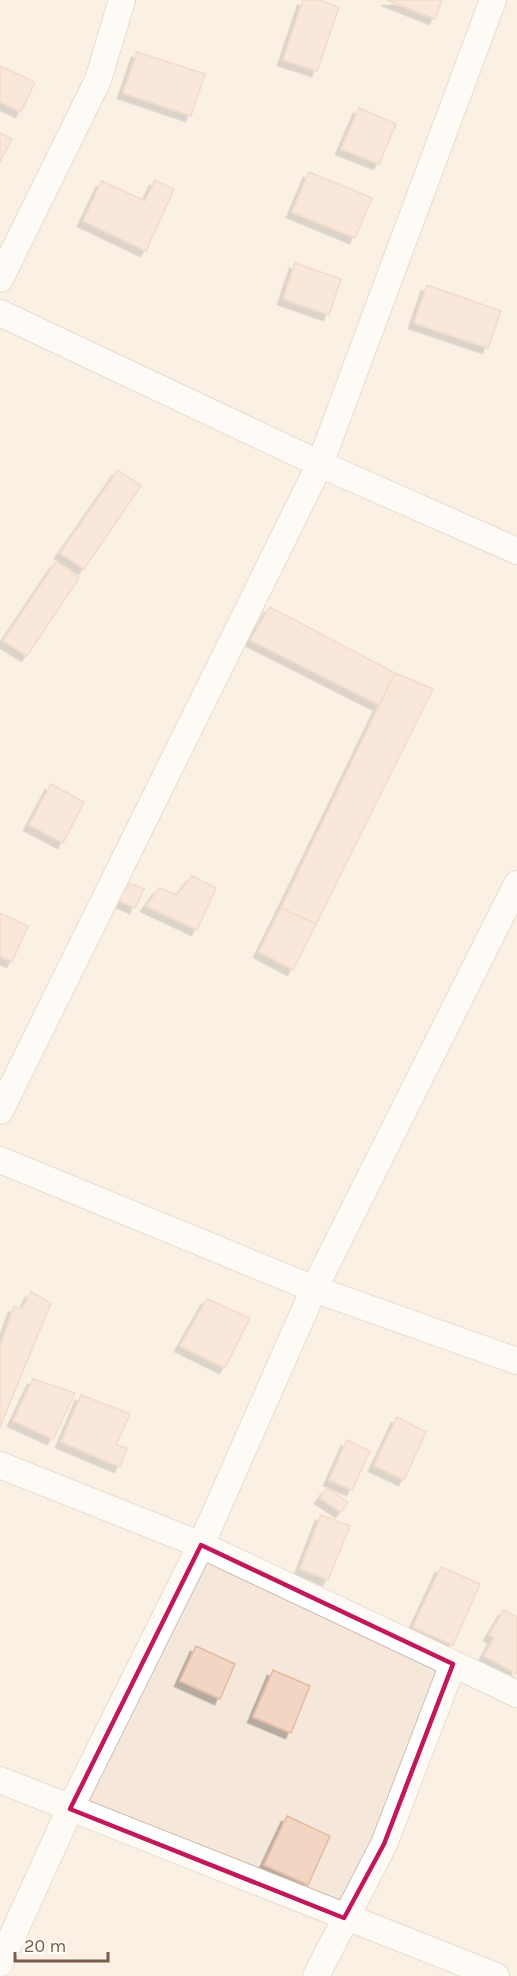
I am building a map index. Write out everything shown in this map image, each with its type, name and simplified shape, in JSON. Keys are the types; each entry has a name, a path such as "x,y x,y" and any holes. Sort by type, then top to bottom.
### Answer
{"street":[{"path":"0,279 99,80 122,0"},
{"path":"0,1111 320,464 493,0"},
{"path":"0,312 320,464 517,551"},
{"path":"0,1963 70,1809 201,1545 314,1289 517,884"},
{"path":"0,1160 314,1289 517,1361"},
{"path":"0,1465 201,1545 517,1694"},
{"path":"316,1976 384,1844 453,1664"},
{"path":"0,1780 344,1918 496,1976"}],"highlighted area":[{"path":"201,1545 453,1664 384,1844 344,1918 70,1809"}],"shaded area":[{"path":"0,0 517,0 517,1976 0,1976"}],"building":[{"path":"303,0 319,0 339,7 317,71 283,60"},
{"path":"387,0 442,0 435,19"},
{"path":"137,52 205,74 191,116 123,93"},
{"path":"0,66 35,82 21,112 0,102"},
{"path":"359,108 396,124 379,164 341,149"},
{"path":"0,133 12,139 0,162"},
{"path":"309,172 372,198 355,238 292,212"},
{"path":"155,180 174,189 146,251 83,221 102,181 145,201"},
{"path":"295,263 341,279 329,315 283,299"},
{"path":"427,285 501,311 488,348 414,323"},
{"path":"118,470 141,486 84,569 60,553"},
{"path":"56,562 79,578 27,656 3,641"},
{"path":"270,607 395,673 379,705 250,640"},
{"path":"395,673 433,689 316,924 281,908"},
{"path":"51,784 84,802 63,843 29,825"},
{"path":"192,876 216,888 197,930 146,906 159,888 177,895"},
{"path":"129,883 144,889 135,908 117,900"},
{"path":"281,908 316,924 293,970 259,952"},
{"path":"0,913 28,926 12,962 0,956"},
{"path":"31,1292 51,1303 0,1427 0,1346 14,1307 22,1309"},
{"path":"207,1299 250,1318 225,1368 180,1346"},
{"path":"33,1379 75,1393 53,1439 13,1421"},
{"path":"81,1395 130,1414 116,1445 127,1448 120,1467 61,1442"},
{"path":"397,1417 426,1432 404,1480 374,1466"},
{"path":"347,1440 370,1451 352,1490 329,1480"},
{"path":"327,1488 348,1502 341,1512 320,1498"},
{"path":"321,1515 350,1526 328,1580 300,1569"},
{"path":"441,1567 480,1584 453,1645 413,1627"},
{"path":"504,1610 517,1617 517,1674 484,1656 494,1638 489,1635"},
{"path":"196,1646 235,1664 220,1699 180,1681"},
{"path":"273,1670 310,1686 291,1733 253,1717"},
{"path":"287,1816 330,1836 308,1885 264,1865"}]}
